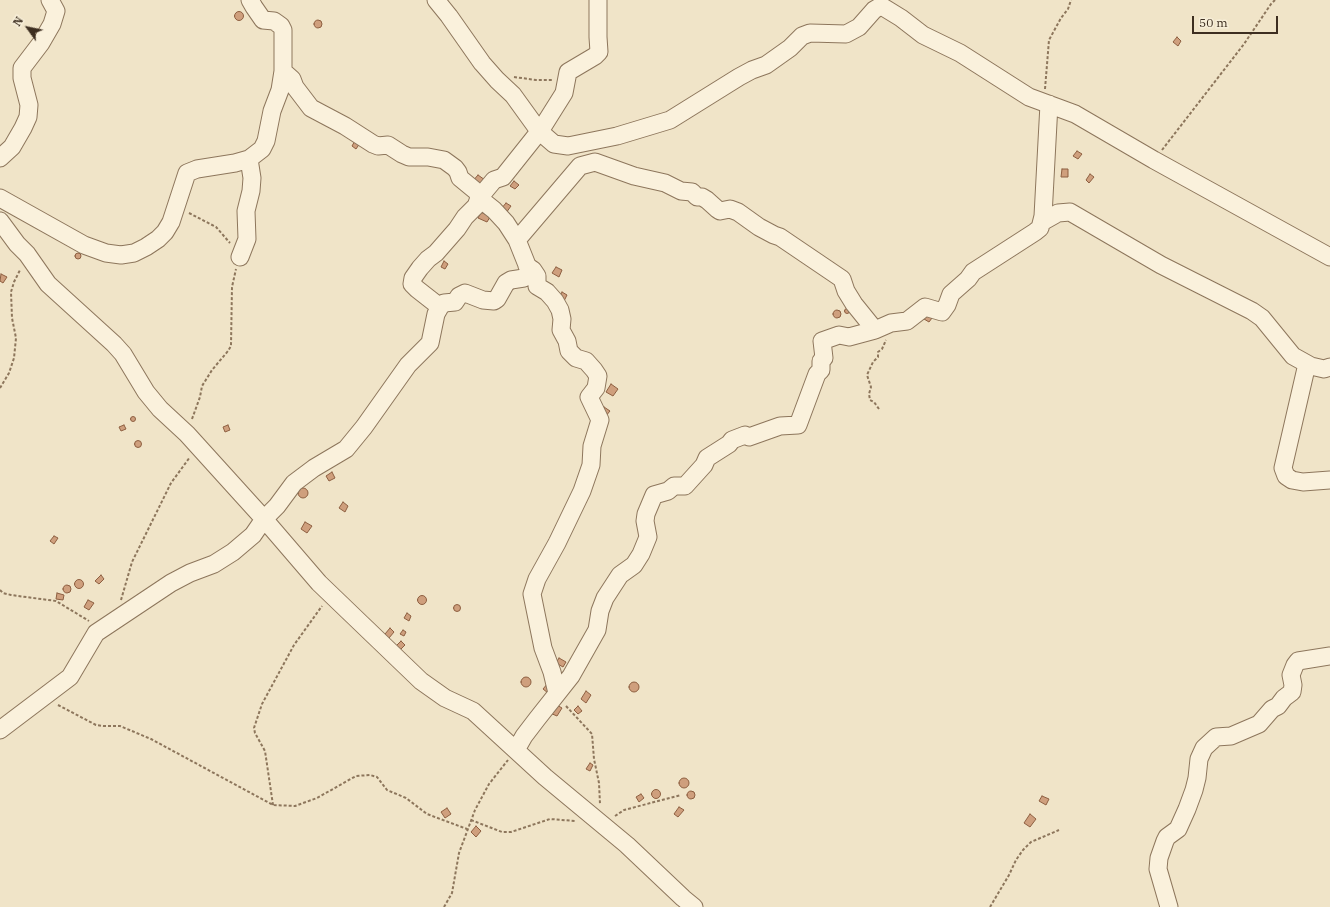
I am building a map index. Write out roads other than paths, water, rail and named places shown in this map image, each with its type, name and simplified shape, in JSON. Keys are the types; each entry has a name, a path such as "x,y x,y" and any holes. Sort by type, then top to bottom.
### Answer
{"street":[{"path":"0,158 12,146 28,117 29,105 22,78 22,68 41,43 52,24 56,11 50,0"},
{"path":"0,198 84,245 106,253 121,255 134,253 158,239 165,232 171,222 187,173 201,168 235,163 249,159 262,149 266,141 272,111 280,90 283,71 283,30 281,26 274,21 263,20 250,0"},
{"path":"436,0 479,59 497,80 513,95 539,131 554,144 568,146 617,136 670,120 739,77 766,65 790,48 802,36 810,34 846,34 859,27 874,10 877,3 923,35 960,53 1029,97 1075,114 1154,160 1330,257"},
{"path":"440,307 412,284 413,278 420,268 436,253 465,217 476,206 479,198 494,180 503,177 547,122 564,93 568,72 599,52 598,0"},
{"path":"0,730 70,677 94,636 108,625 182,576 214,564 233,552 253,535 264,519 277,506 294,483 314,468 346,449 356,439 408,365 430,343 436,314 440,307 444,304 455,302 459,296 465,294 483,300 494,301 497,299 506,283 511,280 524,278 528,275 529,270 517,240 506,223 460,178 455,168 444,160 402,154 388,144 378,146 311,108 295,87 288,74 283,71"},
{"path":"516,750 528,730 578,665 597,630 600,611 605,598 620,575 634,564 646,543 648,537 645,521 646,514 654,495 668,491 674,486 685,486 704,465 707,458 729,444 732,440 745,435 749,437 780,426 798,424 817,374 821,370 821,362 824,358 822,341 839,335 849,337 907,321 925,307 942,312 947,305 951,294 968,279 973,272 1040,228 1042,222 1047,104"},
{"path":"240,257 247,239 246,211 251,191 252,178 249,159"},
{"path":"517,240 580,166 595,162 634,176 665,183 681,191 692,192 707,200 720,211 730,209 738,212 759,227 780,237 842,279 846,291 854,304 881,328"},
{"path":"1042,222 1058,213 1070,212 1161,265 1252,311 1262,318 1293,356 1306,364 1324,368 1330,367"},
{"path":"0,221 27,254 48,284 114,344 123,354 146,392 264,519 330,594 426,684 445,698 472,711 545,777 627,845 694,907"},
{"path":"527,266 533,270 537,276 537,286 551,296 560,310 562,319 561,330 567,341 568,351 576,358 586,361 598,376 596,388 589,397 600,420 592,446 591,465 582,491 557,543 537,579 532,594 543,648 552,672 557,694"},
{"path":"1306,364 1283,468 1286,476 1292,480 1303,482 1330,480"},
{"path":"1169,907 1158,869 1159,858 1167,837 1178,829 1187,809 1197,778 1199,759 1204,748 1216,737 1231,736 1259,724 1272,709 1278,706 1284,698 1292,692 1293,685 1291,675 1298,661 1330,656"}]}
